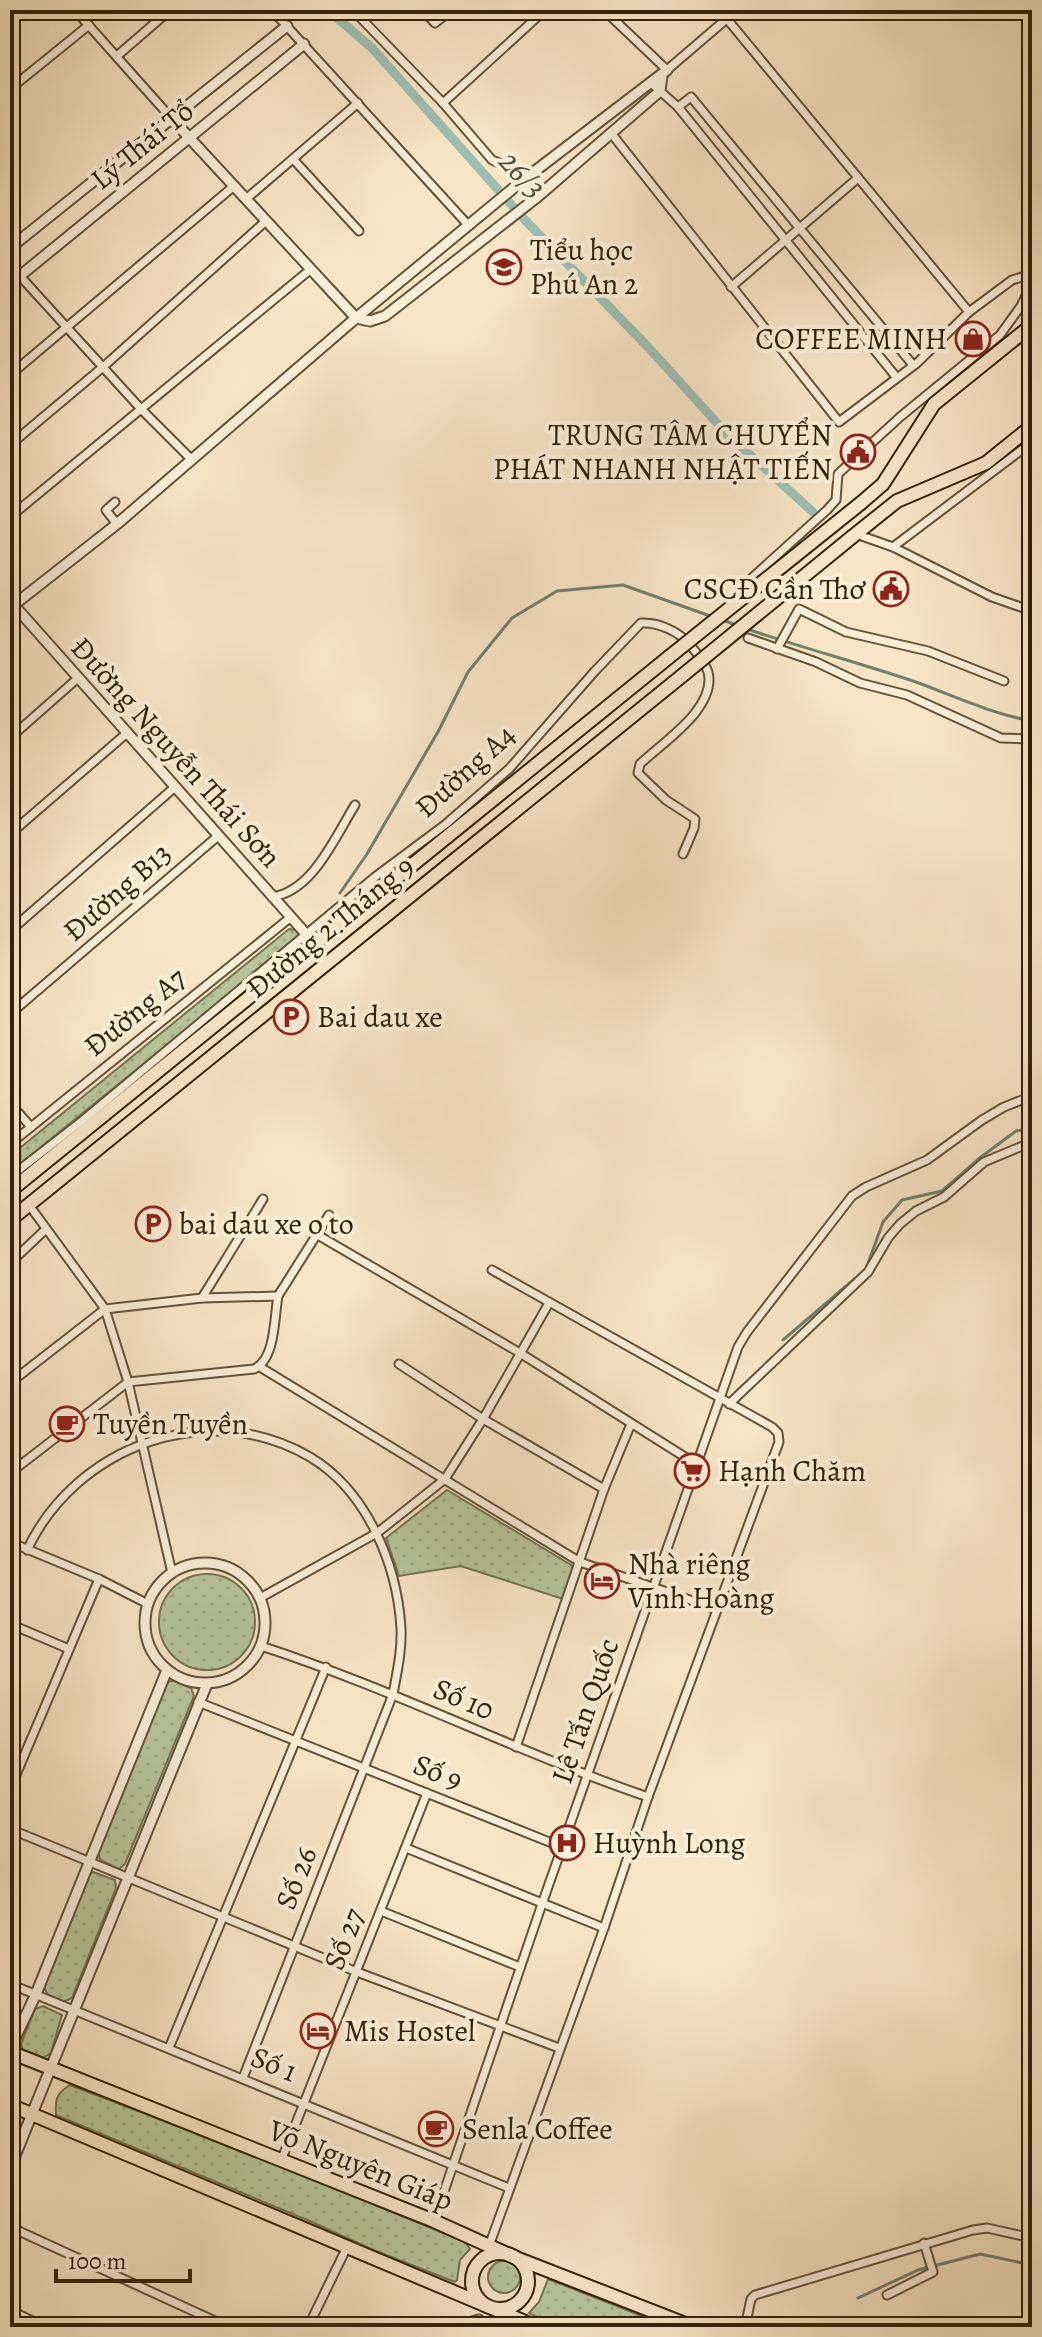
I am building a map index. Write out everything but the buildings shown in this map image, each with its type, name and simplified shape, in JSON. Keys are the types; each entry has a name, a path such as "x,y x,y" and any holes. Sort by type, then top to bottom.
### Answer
{"highway":[{"name":"Đường 2 Tháng 9","path":"10,1191 861,503 883,484 934,404 1032,325"},
{"path":"854,536 897,501 986,463 1032,426"},
{"name":"Đường 2 Tháng 9","path":"10,1220 854,536"},
{"name":"Võ Nguyên Giáp","path":"10,2051 693,2327"},
{"path":"10,2105 537,2327"},
{"path":"498,2253 516,2258 527,2273 526,2291 521,2300 505,2309 487,2307 479,2301 471,2285 475,2267 481,2260 498,2253"}],"street":[{"path":"75,10 356,318 370,321 385,316 536,198 660,91 664,73"},
{"path":"117,56 170,10"},
{"path":"272,10 469,226"},
{"path":"353,10 443,103 492,160 511,168 535,172"},
{"path":"422,10 435,23 452,10"},
{"path":"443,103 545,10"},
{"path":"604,10 664,73"},
{"path":"612,17 621,10"},
{"path":"11,605 117,524 356,318 522,181 664,73 737,10"},
{"path":"727,19 969,312"},
{"path":"10,89 89,25"},
{"name":"Lý Thái Tổ","path":"10,248 287,26"},
{"name":"Lý Thái Tổ","path":"10,284 304,44"},
{"path":"651,83 678,107 897,378"},
{"path":"678,107 691,97 913,365"},
{"path":"246,199 358,103"},
{"path":"611,133 839,422 913,365 969,312 1012,280 1032,274"},
{"path":"293,159 359,231"},
{"path":"731,287 858,178"},
{"path":"10,375 234,186"},
{"path":"10,445 103,367 266,221"},
{"path":"10,265 141,409 191,459"},
{"path":"10,517 311,269"},
{"path":"743,586 836,500 838,474 900,417 1000,335 1021,306 1032,283"},
{"path":"893,547 1032,442"},
{"path":"115,502 106,510 117,524"},
{"path":"854,536 893,547 967,586 1032,611"},
{"name":"Đường Nguyễn Thái Sơn","path":"11,605 306,934"},
{"path":"778,647 799,609 846,632 928,651 1004,681"},
{"name":"Đường A4","path":"10,1177 82,1121 375,877 446,824 509,769 636,627 649,623 681,635 705,665 709,685 704,704 640,764 638,773 666,800 695,819 683,854"},
{"path":"748,638 816,662 860,683 907,695 1001,738 1032,739"},
{"path":"10,738 78,678"},
{"path":"10,834 127,733"},
{"path":"10,931 175,787"},
{"path":"272,897 298,888 355,805"},
{"name":"Đường B13","path":"10,1014 218,836"},
{"path":"10,910 20,922"},
{"name":"Đường A7","path":"10,1144 291,917"},
{"name":"Lê Tấn Quốc","path":"434,2221 542,1904 742,1339 852,1196 927,1160 982,1120 1032,1096"},
{"path":"10,1103 31,1127"},
{"path":"729,1404 868,1272 900,1224 929,1203 944,1197 984,1162 1032,1142"},
{"path":"202,1298 263,1199"},
{"path":"29,1205 105,1309 128,1382 172,1573"},
{"path":"10,1473 128,1382 260,1367 268,1355 278,1296 329,1215"},
{"path":"10,1263 46,1229"},
{"path":"316,1234 520,1353 696,1464"},
{"path":"489,2246 648,1797 779,1442 778,1433 772,1427 492,1270"},
{"path":"10,1383 105,1309 202,1298 278,1296"},
{"path":"260,1598 377,1533 445,1479 549,1303"},
{"path":"399,1364 483,1419 604,1489"},
{"path":"260,1367 580,1562 716,1609"},
{"path":"516,1747 604,1489 631,1424"},
{"name":"Số 26","path":"27,1550 51,1508 71,1487 110,1458 141,1443 201,1431 227,1432 274,1441 311,1458 345,1486 377,1533 395,1588 401,1629 400,1659 393,1694 243,2078"},
{"path":"10,1542 99,1579 148,1604"},
{"path":"209,1563 227,1567 244,1577 260,1598 266,1628 261,1646 252,1661 239,1673 224,1681 207,1684 185,1680 167,1670 154,1656 144,1622 157,1586 172,1573 190,1565 209,1563"},
{"path":"10,1789 99,1579"},
{"path":"10,1624 69,1649"},
{"name":"Số 10","path":"261,1646 326,1667 588,1777 648,1797"},
{"path":"169,2048 326,1667"},
{"path":"10,2051 167,1670"},
{"path":"10,2168 207,1684"},
{"name":"Số 9","path":"198,1702 562,1847"},
{"name":"Số 27","path":"281,2161 427,1793"},
{"path":"10,1829 357,1972 559,2048"},
{"path":"406,1848 604,1928"},
{"path":"381,1911 520,1967"},
{"name":"Số 1","path":"10,1984 509,2188"},
{"path":"10,2227 228,2327"},
{"path":"745,2327 751,2299 755,2295 987,2228 1032,2238"},
{"path":"308,2327 347,2247"},
{"path":"887,2295 929,2276 934,2269 926,2247"},
{"path":"456,2327 479,2324 487,2307"},
{"path":"10,2310 34,2325 44,2327"}],"green space":[{"path":"289,929 297,930 299,938 10,1172 10,1156"},
{"path":"447,1490 571,1565 573,1569 563,1599 461,1566 399,1576 386,1538"},
{"path":"207,1574 225,1578 241,1588 251,1604 255,1622 251,1640 241,1656 225,1666 207,1670 189,1666 173,1656 163,1640 159,1622 163,1604 173,1588 189,1578"},
{"path":"170,1681 191,1688 194,1696 125,1864 119,1869 100,1860 98,1851 165,1685"},
{"path":"93,1872 115,1880 116,1888 72,1998 63,2002 47,1994 44,1986 89,1874"},
{"path":"43,2006 62,2015 51,2053 43,2058 23,2050 21,2044 35,2009"},
{"path":"70,2085 269,2161 465,2242 470,2249 460,2260 457,2280 455,2282 371,2249 56,2115 57,2097"},
{"path":"504,2261 515,2266 520,2277 515,2288 504,2293 493,2288 488,2277 493,2266"},
{"path":"548,2279 670,2327 558,2327 529,2313 539,2302"}],"waterway":[{"name":"26/3","path":"328,10 372,48 525,220 728,435 813,512"},
{"path":"340,893 367,854 439,730 468,672 512,618 557,591 623,585 713,617"},
{"path":"720,619 736,625"},
{"path":"747,629 1032,721"},
{"path":"783,1340 866,1269 883,1222 902,1200 942,1191 1016,1131 1032,1128"},
{"path":"858,2298 918,2270 980,2254 1032,2265"}],"place":[{"name":"Tiểu học Phú An 2","path":"504,267"},
{"name":"COFFEE MINH","path":"973,339"},
{"name":"TRUNG TÂM CHUYỂN PHÁT NHANH NHẬT TIẾN","path":"858,452"},
{"name":"CSCĐ Cần Thơ","path":"891,589"},
{"name":"Bai dau xe","path":"291,1017"},
{"name":"bai dau xe o to","path":"153,1224"},
{"name":"Tuyền Tuyền","path":"67,1424"},
{"name":"Hạnh Chăm","path":"692,1471"},
{"name":"Nhà riêng Vĩnh Hoàng","path":"602,1581"},
{"name":"Huỳnh Long","path":"567,1843"},
{"name":"Mis Hostel","path":"318,2031"},
{"name":"Senla Coffee","path":"436,2129"}]}
